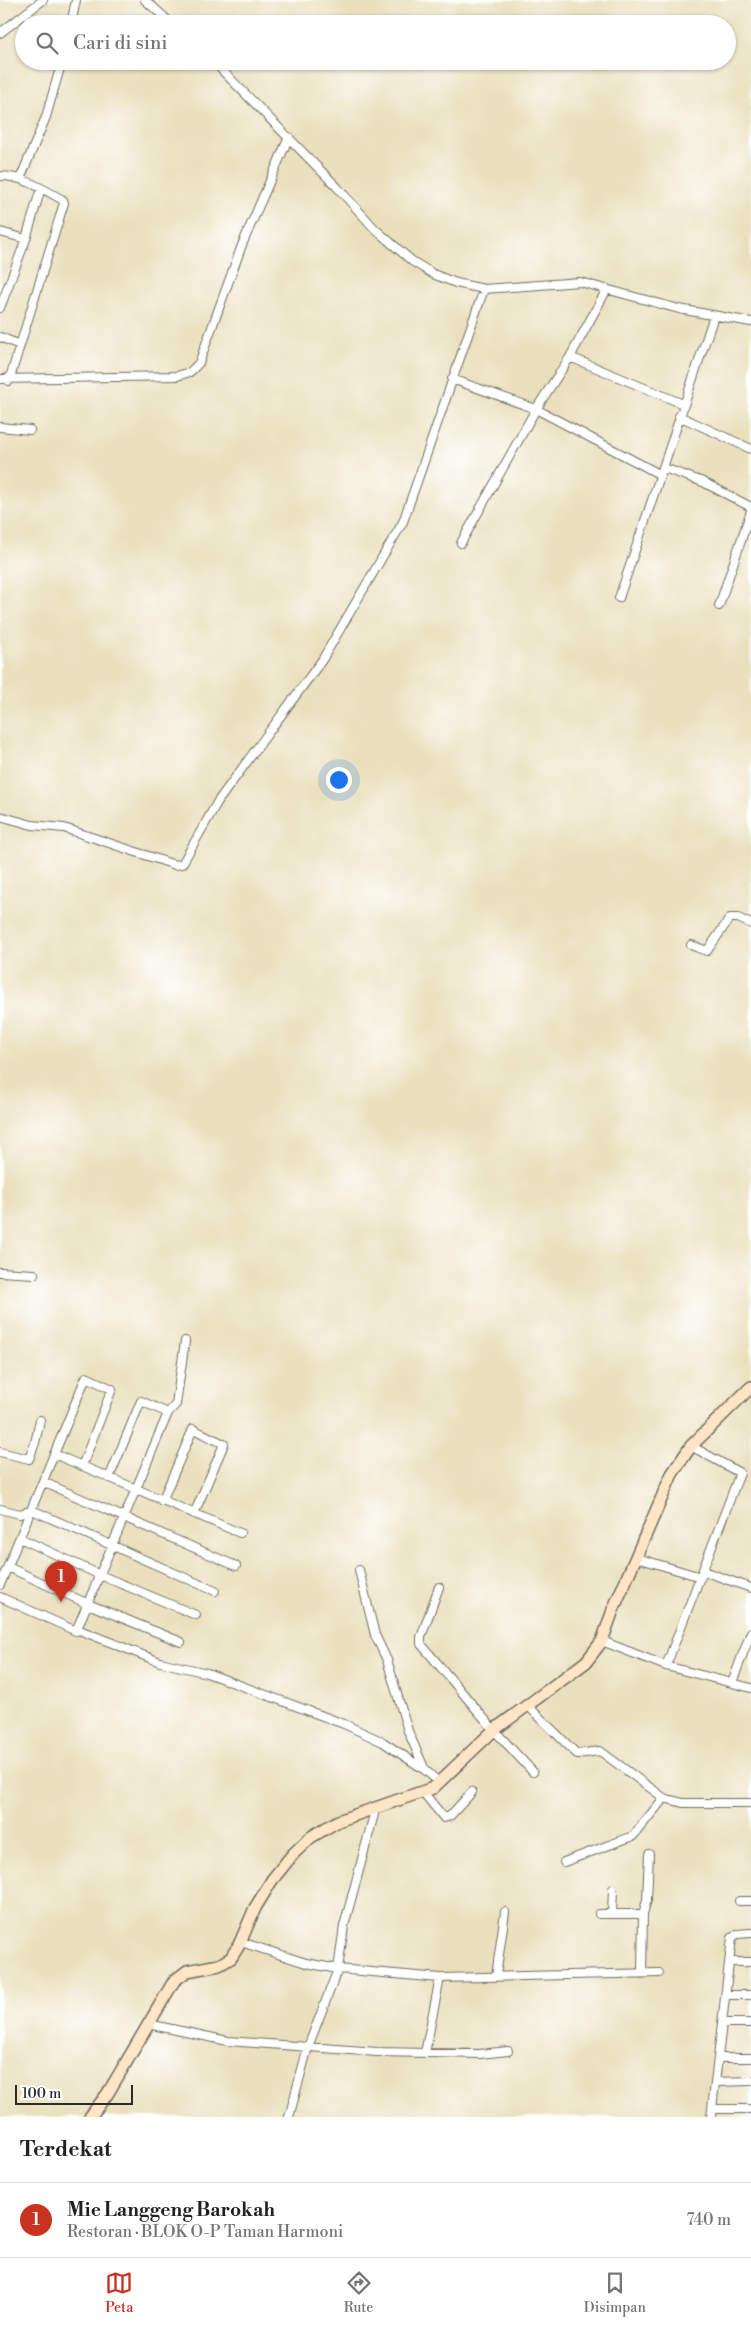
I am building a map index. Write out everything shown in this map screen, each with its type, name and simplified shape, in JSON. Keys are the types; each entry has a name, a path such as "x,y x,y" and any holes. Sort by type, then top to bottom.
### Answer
{"main road":[{"path":"90,2117 108,2092 174,1981 187,1971 219,1964 236,1952 255,1908 293,1854 325,1828 350,1816 423,1792 440,1783 494,1730 575,1672 586,1662 602,1640 665,1489 684,1455 751,1387"}],"street":[{"path":"23,15 43,0"},
{"path":"73,15 76,0"},
{"path":"145,0 162,15"},
{"path":"0,33 15,21"},
{"path":"20,179 46,117 59,70"},
{"path":"222,70 289,137 375,229 412,261 433,274 456,283 484,289 580,282 679,309 751,322"},
{"path":"0,379 9,381 133,378 177,376 190,372 199,363 242,245 289,137"},
{"path":"0,176 20,179 41,188 63,200 64,203 9,381"},
{"path":"0,308 26,239 41,188"},
{"path":"0,232 26,239"},
{"path":"461,543 536,409 570,357 607,288"},
{"path":"0,816 32,825 64,828 176,865 182,864 218,800 322,660 403,522 484,289"},
{"path":"619,598 714,316"},
{"path":"0,337 20,345"},
{"path":"570,357 683,404"},
{"path":"452,379 536,409 663,472 703,482 751,507"},
{"path":"679,416 751,449"},
{"path":"0,427 30,430"},
{"path":"719,606 751,511"},
{"path":"691,945 707,951 730,918 738,918 751,924"},
{"path":"0,1272 34,1274"},
{"path":"77,1629 168,1413 176,1404 185,1341"},
{"path":"0,1585 86,1377 112,1390 82,1466"},
{"path":"109,1478 141,1401 168,1413"},
{"path":"0,1452 29,1459 40,1420"},
{"path":"162,1501 193,1429 224,1444 194,1514"},
{"path":"666,1666 740,1473 691,1446"},
{"path":"54,1454 240,1533"},
{"path":"43,1482 236,1566"},
{"path":"0,1509 20,1514 32,1510 215,1591"},
{"path":"20,1538 100,1575 196,1615"},
{"path":"637,1558 751,1588"},
{"path":"8,1567 88,1604 181,1642"},
{"path":"359,1570 375,1635 387,1660 408,1731 425,1770"},
{"path":"439,1587 421,1637 421,1644 494,1730 533,1772"},
{"path":"0,1597 76,1631 77,1629 160,1662 207,1673 344,1724 383,1742 425,1770 440,1783"},
{"path":"732,1683 751,1632"},
{"path":"602,1640 666,1666 751,1688"},
{"path":"527,1705 577,1754 596,1751 604,1754 664,1798 683,1802 751,1803"},
{"path":"423,1792 444,1818 450,1816 472,1792"},
{"path":"564,1862 633,1836 664,1798"},
{"path":"290,2117 308,2046 338,1969 344,1926 376,1808"},
{"path":"642,1974 643,1914 646,1900 649,1854"},
{"path":"612,1914 613,1889"},
{"path":"739,1901 751,1901"},
{"path":"496,1976 505,1912"},
{"path":"600,1914 643,1914"},
{"path":"751,1933 737,1934 732,1938 711,2113 751,2109"},
{"path":"241,1942 306,1963 338,1969 440,1978 659,1973"},
{"path":"729,1962 751,1962"},
{"path":"426,2053 440,1978"},
{"path":"726,1995 751,1995"},
{"path":"723,2023 751,2023"},
{"path":"148,2024 228,2042 426,2053 480,2054 508,2051"},
{"path":"719,2058 751,2058"},
{"path":"716,2082 751,2081"}],"place":[{"name":"Mie Langgeng Barokah","path":"61,1602"}]}
